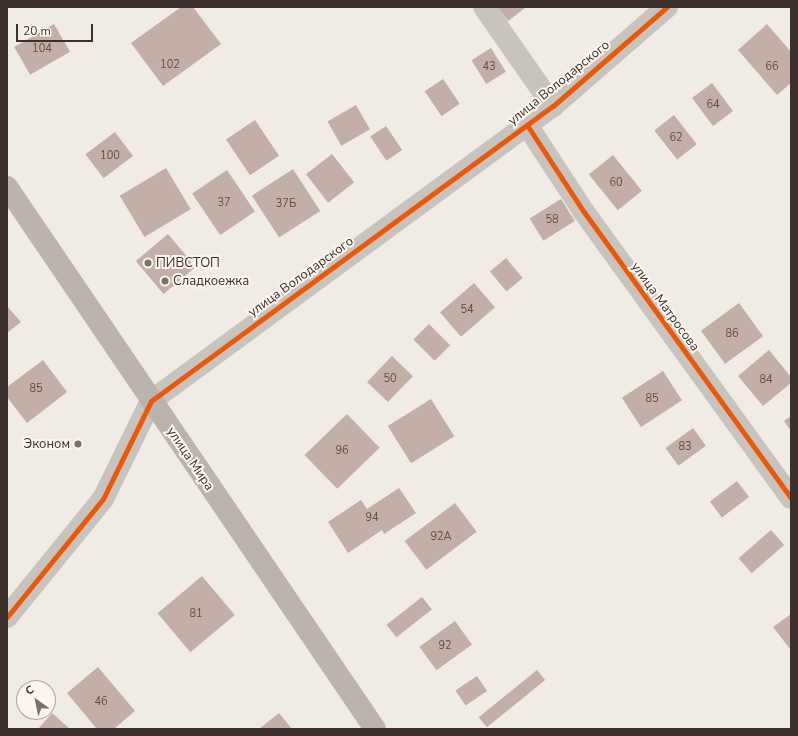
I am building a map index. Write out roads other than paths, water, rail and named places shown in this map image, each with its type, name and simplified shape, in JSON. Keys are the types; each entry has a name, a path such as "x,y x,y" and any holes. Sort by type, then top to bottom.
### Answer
{"main road":[{"name":"улица Мира","path":"7,187 375,729"}],"street":[{"path":"484,7 552,106"},
{"name":"улица Володарского","path":"7,617 103,499 151,401 552,106 667,7"},
{"name":"улица Матросова","path":"527,125 588,218 791,498"}],"place":[{"name":"ПИВСТОП","path":"148,263"},
{"name":"Сладкоежка","path":"165,281"},
{"name":"Эконом","path":"78,444"}]}
